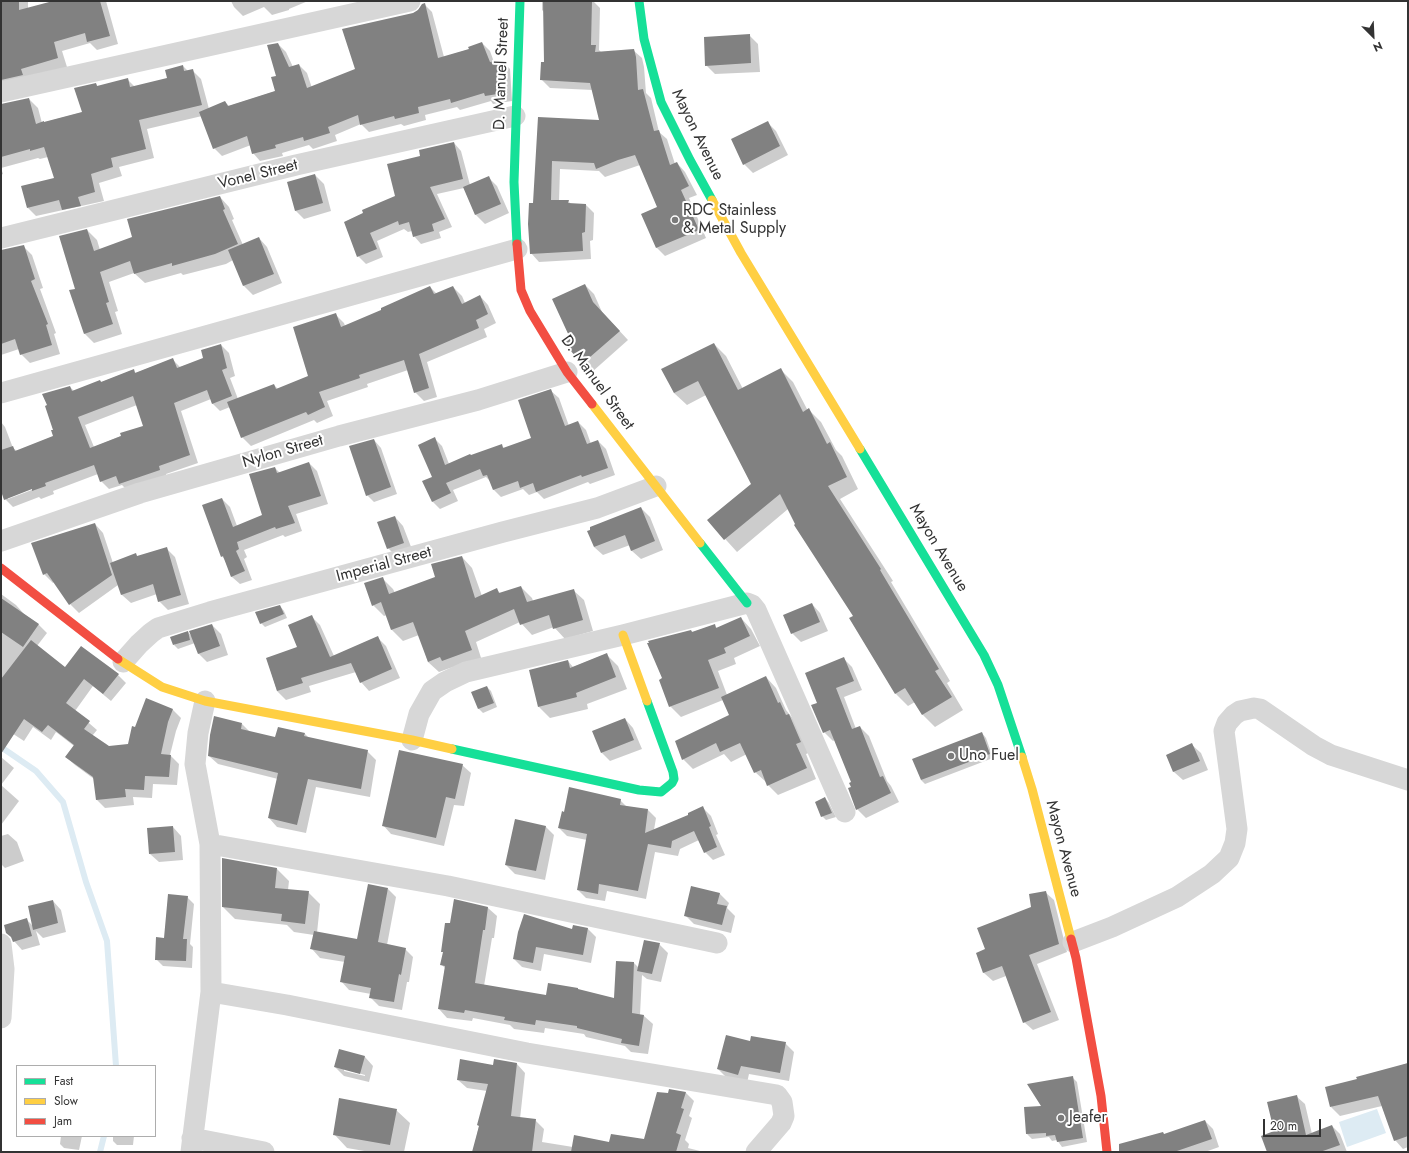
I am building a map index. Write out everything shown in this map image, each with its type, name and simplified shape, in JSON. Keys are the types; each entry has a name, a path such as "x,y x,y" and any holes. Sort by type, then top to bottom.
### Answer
{"street":[{"path":"1,92 410,1"},
{"name":"D. Manuel Street","path":"520,1 514,182 517,249 521,290 530,311 567,372 747,603"},
{"name":"Mayon Avenue","path":"639,1 644,39 661,102 690,160 741,253 987,661 998,685 1032,789 1073,942 1101,1096 1107,1152"},
{"name":"Vonel Street","path":"1,238 296,165 515,116"},
{"path":"1,393 517,249"},
{"name":"Nylon Street","path":"1,540 140,493 339,436 478,400 567,372"},
{"name":"Imperial Street","path":"123,662 139,644 158,628 217,610 597,508 656,486"},
{"path":"1,568 123,662 162,687 205,701 412,740 639,790 664,791 674,779 673,772 623,635"},
{"path":"412,740 419,714 432,691 445,682 466,672 623,635 747,603 752,605 756,610 845,812"},
{"path":"205,701 198,733 195,764 210,844 211,992 192,1145 264,1152"},
{"path":"1073,942 1112,928 1177,897 1212,874 1229,858 1235,843 1237,829 1224,730 1227,723 1240,711 1254,708 1260,709 1314,746 1331,754 1408,780"},
{"path":"210,844 448,886 717,943"},
{"path":"1,944 4,969 1,1018"},
{"path":"211,992 287,1005 527,1053 777,1095 782,1102 784,1116 781,1123 756,1152"}],"shaded area":[{"path":"1377,1109 1386,1133 1347,1147 1339,1122"}],"building":[{"path":"1,1 19,1 19,10 53,1 100,1 110,36 87,42 85,33 54,42 58,58 21,69 23,75 1,80"},
{"path":"543,1 592,1 591,45 596,45 595,52 634,49 636,57 638,90 643,89 654,131 659,130 670,165 677,162 689,186 681,190 699,230 656,248 641,214 657,207 635,155 596,169 594,163 552,161 551,200 569,200 568,203 586,204 585,232 582,233 583,251 530,254 528,224 529,203 533,203 538,117 599,120 590,83 540,80 541,62 544,62"},
{"path":"425,3 438,58 469,49 468,47 482,42 490,62 502,60 505,76 504,93 485,96 484,93 451,103 450,99 418,107 419,113 395,119 394,116 360,125 358,115 328,127 330,133 304,141 303,137 275,145 276,148 252,154 247,136 213,149 199,112 225,101 228,106 275,91 271,77 276,76 267,45 278,43 289,67 299,64 307,88 355,69 342,29 413,13"},
{"path":"750,34 751,63 705,66 704,37"},
{"path":"183,65 184,71 193,69 202,105 139,120 146,149 111,158 113,167 91,174 95,192 78,197 81,206 62,210 59,200 27,208 21,186 54,178 44,147 30,151 30,149 1,157 1,104 29,98 36,124 82,112 74,88 96,83 97,86 128,78 130,87 167,78 165,70"},
{"path":"768,121 780,146 743,165 731,139"},
{"path":"454,142 463,179 430,187 445,219 432,224 434,231 413,237 409,222 399,225 398,221 370,233 377,249 357,257 344,222 363,213 362,210 395,196 387,164 420,156 419,150"},
{"path":"315,174 323,203 295,211 287,182"},
{"path":"489,176 501,204 475,215 463,187"},
{"path":"220,196 225,209 223,210 238,244 215,254 172,266 172,263 134,274 130,261 100,272 109,302 106,303 113,324 84,334 69,290 75,289 59,236 87,229 94,251 132,237 127,219"},
{"path":"259,237 274,274 243,286 228,250"},
{"path":"24,245 35,279 31,281 48,324 46,325 52,345 20,355 15,339 1,344 1,250"},
{"path":"585,284 593,302 620,331 582,364 564,343 570,338 552,299"},
{"path":"430,286 434,294 453,286 462,304 480,295 488,314 476,320 479,328 419,354 429,388 414,393 404,360 359,375 360,378 319,392 325,407 308,415 306,412 241,438 227,402 274,384 276,389 308,376 293,327 336,313 341,327 381,310 381,308"},
{"path":"714,343 738,390 781,368 803,412 809,408 827,444 830,442 847,477 828,486 881,569 880,570 939,669 935,671 952,697 922,715 905,688 895,694 849,618 853,616 794,525 795,524 780,494 724,540 707,520 751,484 698,381 674,393 661,369"},
{"path":"221,344 227,368 222,370 232,396 212,404 207,390 174,403 190,455 159,466 160,470 119,484 116,476 100,482 94,465 45,483 46,486 32,491 32,489 4,500 1,491 1,450 13,446 15,451 53,436 51,430 53,430 45,406 47,405 42,394 70,386 72,391 100,380 101,382 134,369 135,373 173,358 177,368 203,358 201,350","holes":["133,396 143,426 120,433 121,436 90,448 78,417"]},
{"path":"551,389 565,426 578,421 587,444 598,440 608,468 582,477 581,475 536,492 533,483 520,488 518,481 493,490 487,475 483,476 480,469 446,483 451,493 432,502 422,481 432,477 418,445 435,437 445,465 470,454 471,455 502,444 503,448 531,438 518,400"},
{"path":"374,439 391,487 366,496 349,446"},
{"path":"309,462 321,496 288,506 295,523 276,529 275,527 237,542 239,549 236,551 245,571 231,577 223,556 221,557 202,505 222,498 233,527 262,515 249,474 275,467 277,473"},
{"path":"641,507 655,541 631,551 625,535 594,547 587,531 590,530 590,527"},
{"path":"395,516 404,543 387,549 377,522"},
{"path":"95,523 112,575 69,605 47,573 43,575 31,543"},
{"path":"167,547 181,595 158,602 153,584 121,595 110,563 136,553 137,556"},
{"path":"462,556 475,598 497,588 499,593 521,586 527,602 574,589 583,620 553,629 549,615 520,625 514,609 465,631 472,650 442,661 440,657 428,662 413,622 391,630 381,602 372,606 364,583 383,577 389,594 435,577 431,564"},
{"path":"1,598 39,624 23,647 1,632"},
{"path":"812,603 820,622 791,634 783,615"},
{"path":"280,605 284,614 260,624 255,612"},
{"path":"312,615 330,657 378,636 392,669 360,683 351,663 301,678 303,683 277,691 266,658 297,647 288,625"},
{"path":"741,617 750,636 724,648 726,653 708,660 719,688 669,707 659,680 662,678 647,643 649,643 648,641 691,630 692,632 715,624 716,628"},
{"path":"212,624 220,646 198,654 189,631"},
{"path":"188,631 190,640 173,645 170,637"},
{"path":"31,640 65,667 81,646 119,674 103,694 84,679 66,703 90,721 84,729 109,746 128,744 132,726 135,727 146,698 173,709 168,722 161,754 171,755 169,777 145,776 144,790 125,789 126,797 96,800 93,777 65,757 74,745 48,725 42,732 24,719 1,754 1,679"},
{"path":"607,653 616,677 576,693 577,697 538,707 529,670 568,660 570,668"},
{"path":"844,657 854,681 836,688 852,729 860,726 880,777 883,776 891,793 856,810 848,788 851,787 849,783 851,782 830,730 823,733 811,705 817,703 805,673"},
{"path":"766,676 778,703 780,702 786,715 789,714 801,742 796,744 807,768 767,786 761,770 754,773 740,743 720,752 716,743 682,760 675,741 729,715 721,697"},
{"path":"487,686 494,703 478,709 471,692"},
{"path":"214,716 242,723 241,729 275,737 278,727 305,733 304,736 368,750 361,789 308,779 297,825 268,818 278,773 208,756"},
{"path":"625,718 634,740 601,753 592,731"},
{"name":"Uno Fuel","path":"982,732 990,754 921,780 912,759"},
{"path":"1192,743 1200,761 1173,772 1166,755"},
{"path":"399,750 463,764 455,799 446,797 436,838 382,826"},
{"path":"569,787 621,799 620,805 648,809 645,833 688,815 688,813 703,806 717,847 704,853 694,831 672,841 671,848 648,844 638,891 599,884 598,894 577,890 587,834 558,828 562,811 564,812"},
{"path":"825,797 832,813 821,817 815,802"},
{"path":"515,819 546,826 536,871 505,865"},
{"path":"173,826 175,852 149,854 147,828"},
{"path":"222,858 277,868 275,888 309,891 305,924 281,921 282,914 222,907"},
{"path":"368,884 388,888 378,942 406,948 394,1002 369,998 371,988 340,982 345,956 310,949 314,931 357,939"},
{"path":"691,886 720,893 717,904 727,906 722,925 684,916"},
{"path":"1046,891 1059,944 1029,955 1051,1012 1023,1023 1002,966 983,973 976,953 985,949 977,928 1031,907 1029,894"},
{"path":"168,894 188,896 183,939 187,939 186,961 155,960 156,937 164,938"},
{"path":"454,899 488,907 475,983 546,995 548,983 578,988 614,998 616,961 634,962 632,1013 644,1015 639,1046 621,1043 622,1039 577,1028 577,1026 536,1020 535,1025 504,1020 505,1017 465,1010 464,1013 438,1009 445,966 440,965 443,952 441,952 445,923 450,923"},
{"path":"53,900 58,923 33,930 28,906"},
{"path":"524,914 572,929 573,925 588,928 583,955 536,947 533,963 513,959 518,932"},
{"path":"27,918 32,936 13,942 11,937 6,933 4,925"},
{"path":"644,940 660,943 652,974 637,971"},
{"path":"726,1035 750,1041 751,1036 786,1042 780,1073 741,1066 738,1075 717,1069"},
{"path":"339,1049 365,1056 360,1074 334,1067"},
{"path":"460,1059 493,1065 494,1059 517,1063 511,1116 536,1119 532,1152 472,1152 479,1126 477,1125 488,1084 457,1080"},
{"path":"1408,1063 1408,1136 1394,1141 1378,1096 1330,1107 1325,1087 1357,1079 1356,1077"},
{"name":"Jeafer","path":"1073,1076 1083,1138 1057,1142 1055,1135 1046,1136 1046,1133 1026,1134 1024,1107 1041,1106 1027,1084"},
{"path":"669,1089 686,1092 681,1108 684,1109 676,1133 681,1135 676,1152 571,1152 574,1135 609,1142 611,1134 644,1139 657,1092 668,1093"},
{"path":"1297,1095 1306,1135 1332,1125 1340,1145 1320,1152 1267,1152 1261,1136 1274,1131 1267,1102"},
{"path":"339,1098 397,1109 390,1145 333,1135"},
{"path":"1205,1120 1212,1139 1174,1152 1119,1152 1119,1144 1163,1132 1164,1134"}],"waterway":[{"path":"1,747 36,771 63,802 86,882 107,941 116,1065"},
{"path":"100,1152 104,1137"}],"traffic: fast":[{"path":"517,244 514,182 520,1"},
{"path":"639,1 644,39 661,102 712,200"},
{"path":"860,449 984,655 998,685 1022,757"},
{"path":"700,543 747,603"},
{"path":"452,749 639,790 661,792 672,783 674,779 673,772 647,701"}],"traffic: slow":[{"path":"712,200 741,253 860,449"},
{"path":"592,404 700,543"},
{"path":"623,635 647,701"},
{"path":"118,659 162,687 205,701 412,740 452,749"},
{"path":"1022,757 1032,789 1071,939"}],"traffic: jam":[{"path":"517,244 521,290 530,311 567,372 592,404"},
{"path":"1,568 118,659"},
{"path":"1071,939 1076,958 1101,1096 1107,1152"}],"place":[{"name":"RDC Stainless & Metal Supply","path":"675,220"},
{"name":"Uno Fuel","path":"951,756"},
{"name":"Jeafer","path":"1061,1118"}]}
